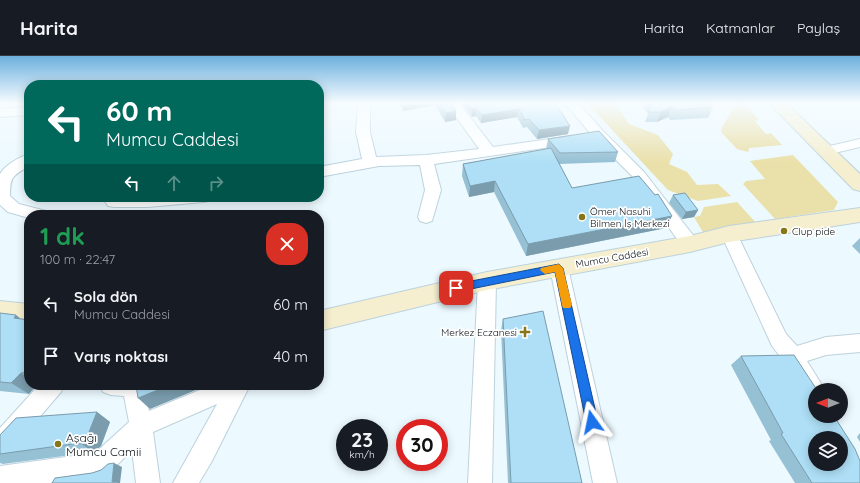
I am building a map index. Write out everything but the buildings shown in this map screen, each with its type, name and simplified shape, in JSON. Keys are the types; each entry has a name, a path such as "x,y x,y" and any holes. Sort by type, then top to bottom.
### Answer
{"street":[{"path":"363,123 363,132 370,162"},
{"path":"467,123 489,152"},
{"path":"588,123 639,175 690,244"},
{"path":"797,123 860,185"},
{"path":"324,171 370,162 426,160 599,135"},
{"path":"826,151 860,143"},
{"path":"426,160 434,190 426,217"},
{"path":"24,162 8,173 2,183 2,198 14,208 24,211"},
{"path":"114,202 148,202"},
{"path":"126,210 133,202"},
{"name":"Mumcu Caddesi","path":"324,320 487,281 690,244 729,234 860,215"},
{"path":"729,234 779,340 793,357 809,383"},
{"path":"559,268 605,483"},
{"path":"480,483 487,281"},
{"path":"0,311 24,313"},
{"path":"793,357 826,346 860,343"},
{"path":"0,446 49,390"},
{"path":"134,390 141,426 148,483"},
{"path":"0,478 100,464 141,426 226,390"},
{"path":"186,483 204,453 236,390"}],"shaded area":[{"path":"606,123 628,123 658,135 673,154 669,164 687,172 697,185 718,184 731,196 698,201 668,190"},
{"path":"725,123 757,123 766,134 771,133 782,145 749,148 748,152 737,149 721,132"},
{"path":"793,155 838,202 834,210 775,219 743,184 746,181 765,179 750,161"},
{"path":"737,202 758,225 704,234 694,217 700,216 704,207"}],"slow traffic":[{"path":"545,270 559,268 567,305"}],"place":[{"name":"Ömer Nasuhi Bilmen İş Merkezi","path":"582,217"},
{"name":"Clup pide","path":"784,231"},
{"name":"Merkez Eczanesi","path":"525,332"},
{"name":"Aşağı Mumcu Camii","path":"58,444"}],"route":[{"path":"456,288 559,268 592,422"}]}
